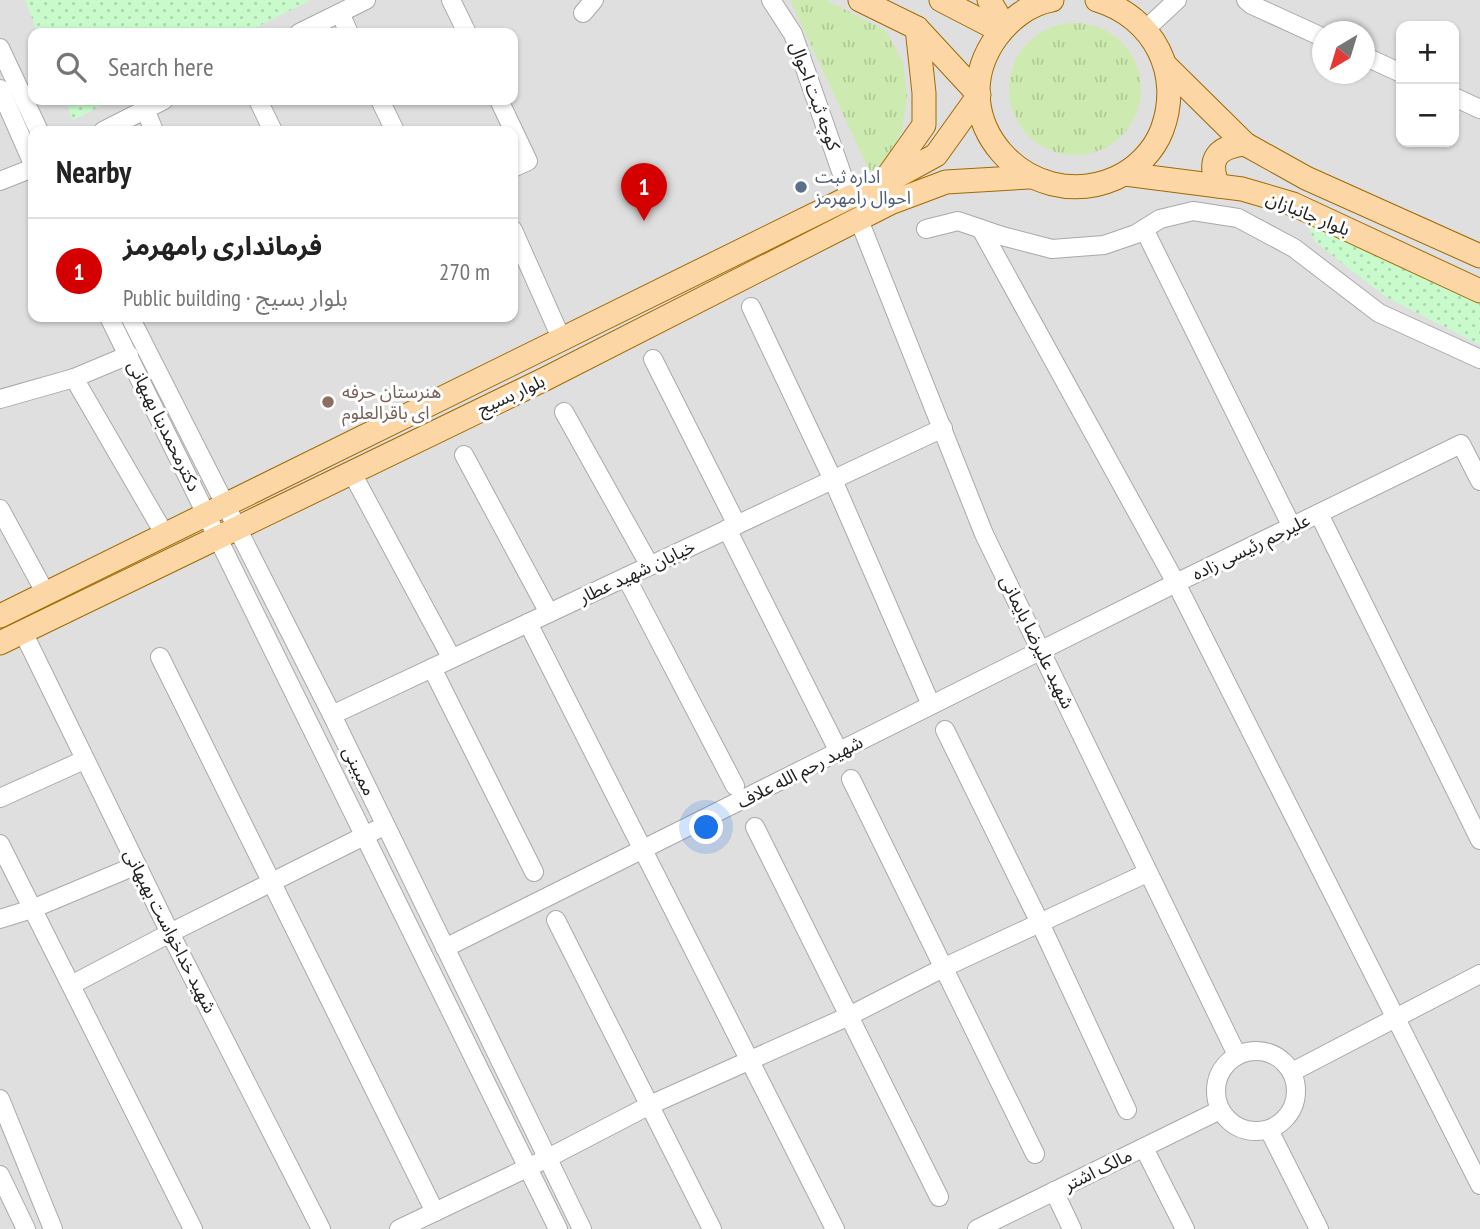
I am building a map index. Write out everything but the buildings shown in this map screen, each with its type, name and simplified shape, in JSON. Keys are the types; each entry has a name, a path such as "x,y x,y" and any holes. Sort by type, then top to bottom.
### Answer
{"main road":[{"path":"860,0 918,28 979,95"},
{"path":"941,0 1003,29"},
{"path":"989,0 1003,29"},
{"path":"1052,0 1024,11 1003,29 990,47 981,70 979,95 983,120 993,143 1009,162 1029,177 1052,186 1077,188 1102,185 1125,174 1144,159 1159,139 1168,115 1170,90 1166,66 1158,46 1135,15 1097,0"},
{"path":"883,184 924,125 918,28"},
{"name":"بلوار جانبازان","path":"1166,66 1245,144 1306,178 1480,256"},
{"name":"بلوار بسیج","path":"0,616 850,197 883,184 936,155 979,95"},
{"path":"1218,186 1212,172 1214,160 1222,150 1245,144"},
{"path":"936,155 946,165 946,182"},
{"name":"بلوار جانبازان","path":"1125,174 1242,189 1293,204 1480,291"},
{"name":"بلوار بسیج","path":"0,643 515,393 890,203 946,182 1029,177"},
{"path":"503,368 515,393"}],"street":[{"path":"309,28 366,0"},
{"path":"451,0 465,28"},
{"name":"کوچه ثبت احوال","path":"771,0 793,34 850,197"},
{"path":"1135,15 1177,0"},
{"path":"1246,0 1312,32"},
{"path":"340,13 347,28"},
{"path":"0,48 37,126"},
{"path":"1375,61 1396,71"},
{"path":"0,89 28,154"},
{"path":"1459,99 1480,109"},
{"path":"113,126 153,105"},
{"path":"260,105 271,126"},
{"path":"382,105 393,126"},
{"path":"501,105 508,126"},
{"path":"145,109 152,126"},
{"path":"0,181 28,168"},
{"path":"926,229 958,222 1052,249 1104,245 1144,229 1160,219 1194,211 1238,218 1294,248 1379,313 1480,359"},
{"name":"شهید علیرضا بایمانی","path":"859,220 985,534 1237,1055"},
{"path":"981,229 1176,583 1480,1185"},
{"path":"1144,229 1292,527"},
{"path":"518,241 562,340"},
{"path":"751,307 833,480 931,705"},
{"name":"دکترمحمدبنا بهبهانی","path":"112,322 228,532"},
{"path":"132,322 217,509"},
{"path":"0,399 74,378 128,355"},
{"path":"653,359 839,752"},
{"path":"74,378 165,535"},
{"path":"564,412 650,566"},
{"name":"خیابان شهید عطار","path":"331,715 943,428"},
{"name":"علیرحم رئیسی زاده","path":"1041,650 1461,444 1480,481"},
{"path":"464,455 549,613"},
{"path":"352,473 452,657"},
{"path":"0,509 46,593"},
{"path":"1319,514 1480,840"},
{"name":"ممبینی","path":"228,532 331,715 582,1229"},
{"name":"ممبینی","path":"228,532 365,835 558,1229"},
{"path":"626,577 735,786"},
{"path":"528,623 835,1229"},
{"name":"شهید خداخواست بهبهانی","path":"23,632 170,933 321,1229"},
{"name":"شهید رحم الله علاف","path":"445,947 1041,650"},
{"path":"160,657 435,1212"},
{"path":"432,668 534,872"},
{"path":"945,730 1040,923 1127,1110"},
{"path":"0,798 84,760"},
{"path":"851,779 1035,1154"},
{"path":"71,985 385,825"},
{"path":"755,827 939,1197"},
{"path":"0,844 193,1229"},
{"path":"0,919 32,909 137,865"},
{"path":"400,1229 548,1158 650,1105 849,1016 945,967 1147,873"},
{"path":"556,920 712,1229"},
{"path":"1292,1072 1480,974"},
{"path":"1261,1051 1274,1055 1292,1072 1296,1100 1281,1123 1255,1132 1241,1129 1229,1121 1220,1110 1216,1098 1219,1073 1237,1055 1261,1051"},
{"path":"0,1099 53,1229"},
{"name":"مالک اشتر","path":"977,1229 1220,1110"},
{"path":"1269,1129 1319,1229"},
{"path":"1144,1147 1185,1229"},
{"path":"0,1175 26,1229"},
{"path":"1054,1191 1072,1229"}],"shaded area":[{"path":"0,0 1480,0 1480,1229 0,1229"}],"green space":[{"path":"25,0 311,0 255,28 36,28"},
{"path":"790,0 826,0 885,30 903,62 907,97 902,131 884,166 870,172"},
{"path":"1075,23 1100,28 1122,42 1136,64 1141,89 1136,114 1122,136 1100,150 1075,155 1050,150 1028,136 1014,114 1009,89 1014,64 1028,42 1050,28"},
{"path":"66,105 103,105 73,120"},
{"path":"1306,222 1480,304 1480,345 1386,297 1315,242"}],"place":[{"name":"اداره ثبت احوال رامهرمز","path":"801,187"},
{"name":"فرمانداری رامهرمز","path":"644,221"},
{"name":"هنرستان حرفه ای باقرالعلوم","path":"328,402"}]}
